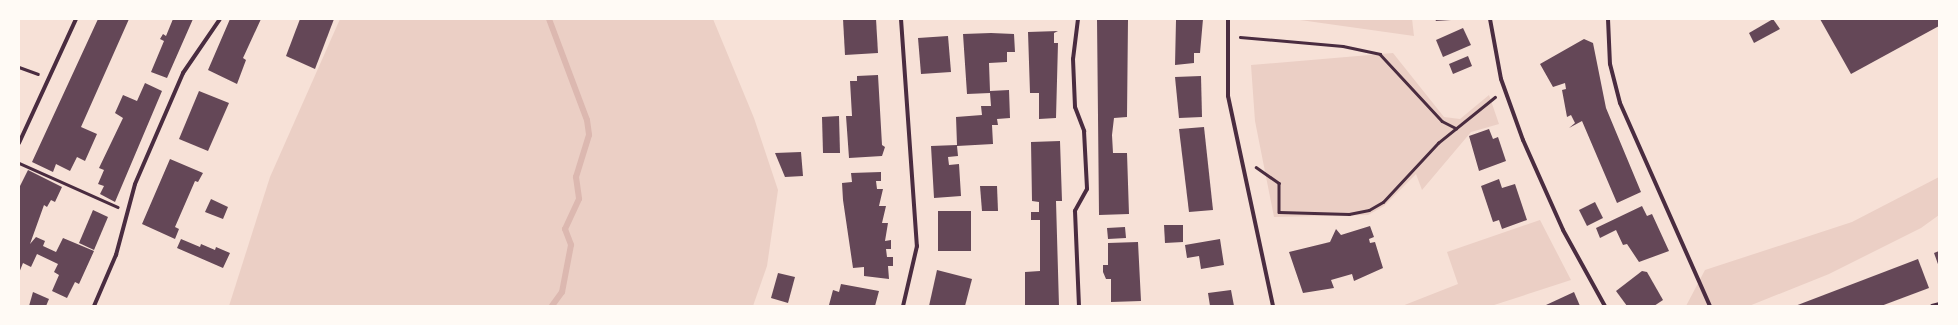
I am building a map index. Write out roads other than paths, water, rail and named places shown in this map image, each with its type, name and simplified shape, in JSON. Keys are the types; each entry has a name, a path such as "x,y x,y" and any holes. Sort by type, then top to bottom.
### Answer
{"street":[{"path":"19,143 51,80 76,19"},
{"path":"94,306 116,255 134,184 183,73 220,19"},
{"path":"901,19 917,246 903,306"},
{"path":"1078,19 1072,58 1075,107 1084,131 1087,189 1075,211 1079,306"},
{"path":"1228,19 1228,96 1239,159 1273,306"},
{"path":"1490,19 1505,89 1523,140 1564,230 1605,306"},
{"path":"1608,19 1613,84 1710,306"},
{"path":"1932,306 1939,304"}],"waterway":[{"path":"549,19 587,120 589,135 576,177 579,199 565,229 571,245 562,292 552,306"}]}
